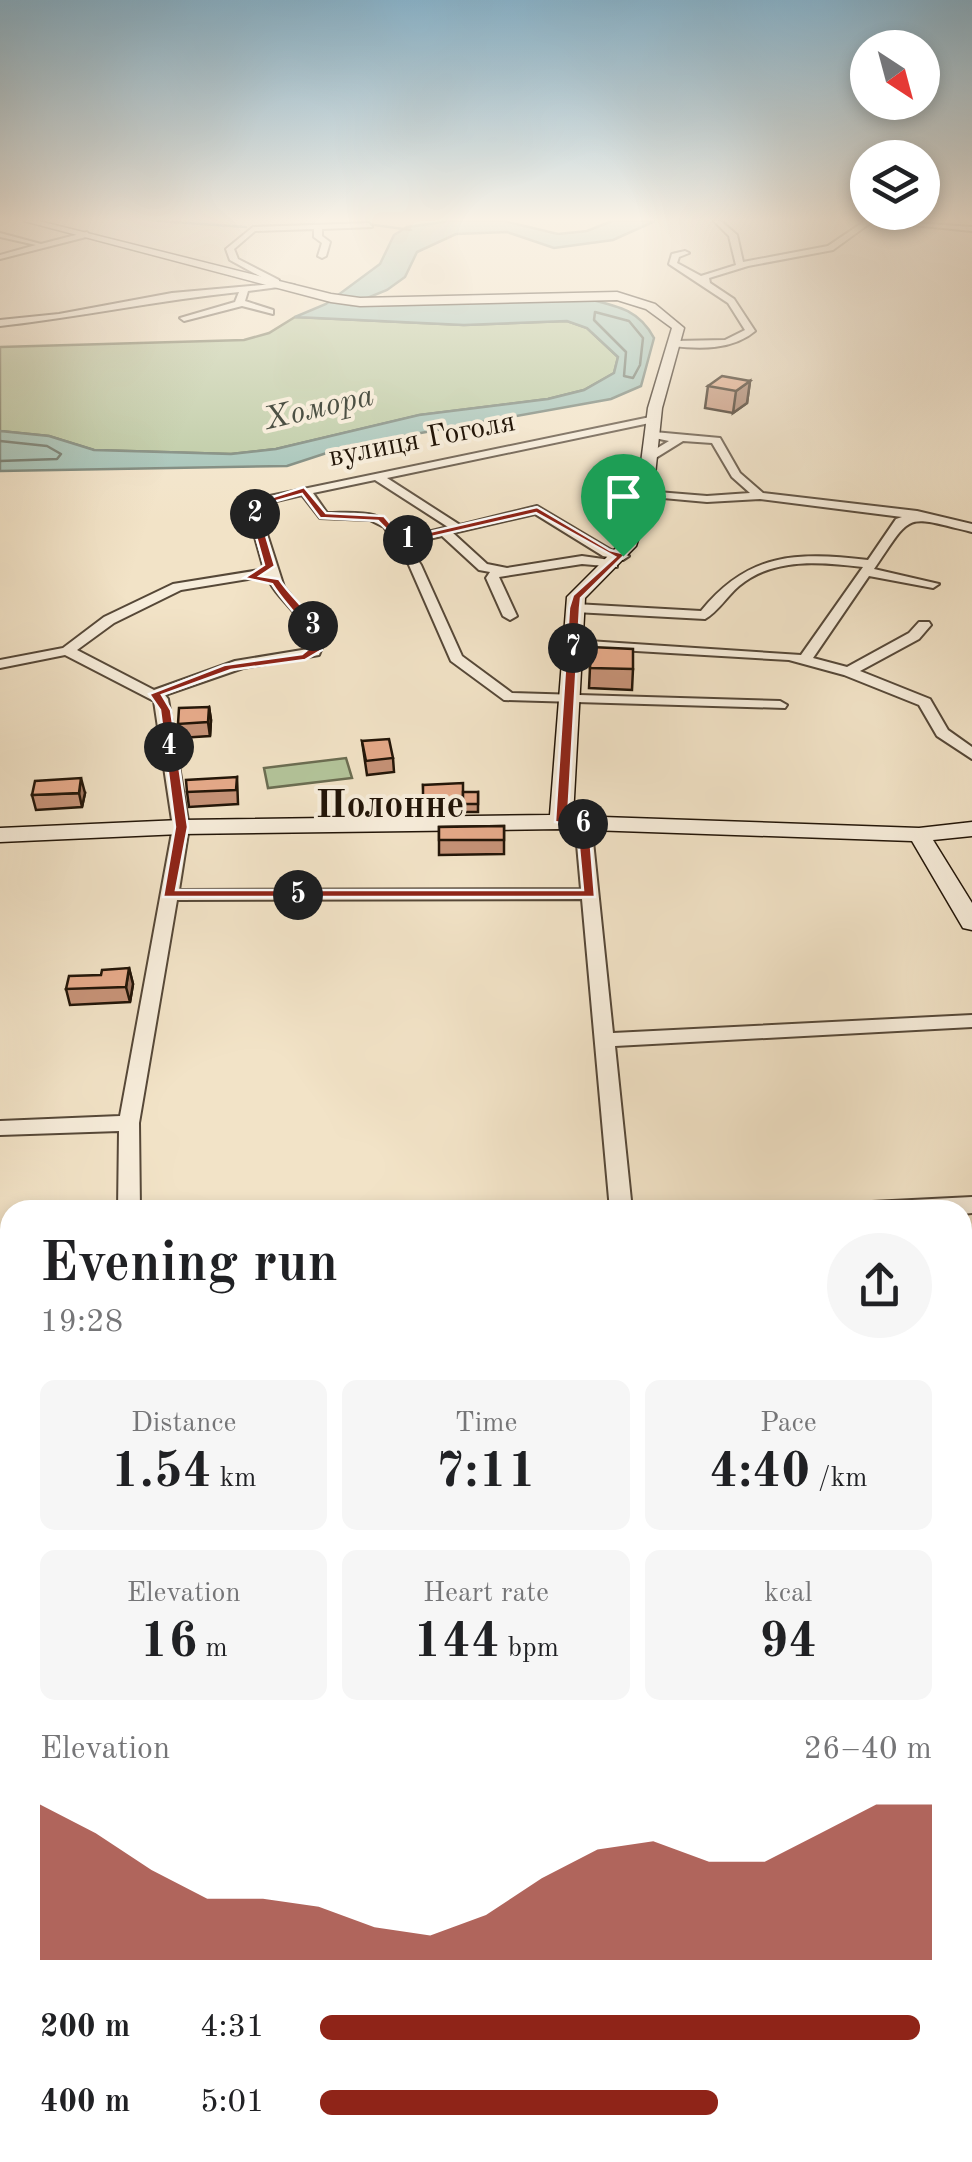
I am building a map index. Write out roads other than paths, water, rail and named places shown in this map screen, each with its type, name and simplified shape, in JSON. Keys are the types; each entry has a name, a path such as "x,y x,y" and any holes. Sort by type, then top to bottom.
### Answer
{"street":[{"path":"620,1200 590,894 572,822 569,700 576,597 610,558 644,494 654,428 676,344 678,328 674,322"},
{"path":"676,344 722,343 742,338 750,330 744,322"},
{"name":"вулиця Гоголя","path":"270,566 254,512 275,496 629,425 654,428"},
{"path":"654,428 678,438 716,440 736,475 760,496"},
{"path":"650,457 678,438"},
{"path":"378,477 450,529 492,572 510,616"},
{"path":"304,490 324,516 380,518 401,542 456,658 509,697 780,705"},
{"path":"644,494 707,500 760,496 900,516 917,515 972,528"},
{"path":"401,542 537,510 610,558"},
{"path":"806,660 900,516"},
{"path":"492,572 610,558"},
{"path":"575,608 705,616 724,588 781,560 823,558 933,584"},
{"path":"155,694 240,664 314,652 318,640 312,623 291,605 270,566 249,578"},
{"path":"0,664 67,651 109,620 164,592 249,578 275,581"},
{"path":"848,672 914,636 924,624"},
{"path":"573,644 806,660 924,702 942,733 972,754"},
{"path":"67,651 155,694 166,710 181,827 128,1123 128,1200"},
{"path":"0,836 181,827 572,822 919,835 972,829"},
{"path":"919,835 972,923"},
{"path":"168,894 590,894"},
{"path":"604,1040 972,1020"},
{"path":"0,1128 128,1123"}],"water":[{"path":"398,322 544,322 464,325"},
{"path":"570,322 643,322 654,338 641,386 611,399 348,446 287,466 0,471 0,431 49,436 94,450 231,454 276,449 419,415 548,399 584,390 614,373 618,357 587,328"}],"district":[{"name":"Полонне","path":"390,807"}],"water label":[{"name":"Хомора","path":"319,409"}]}
